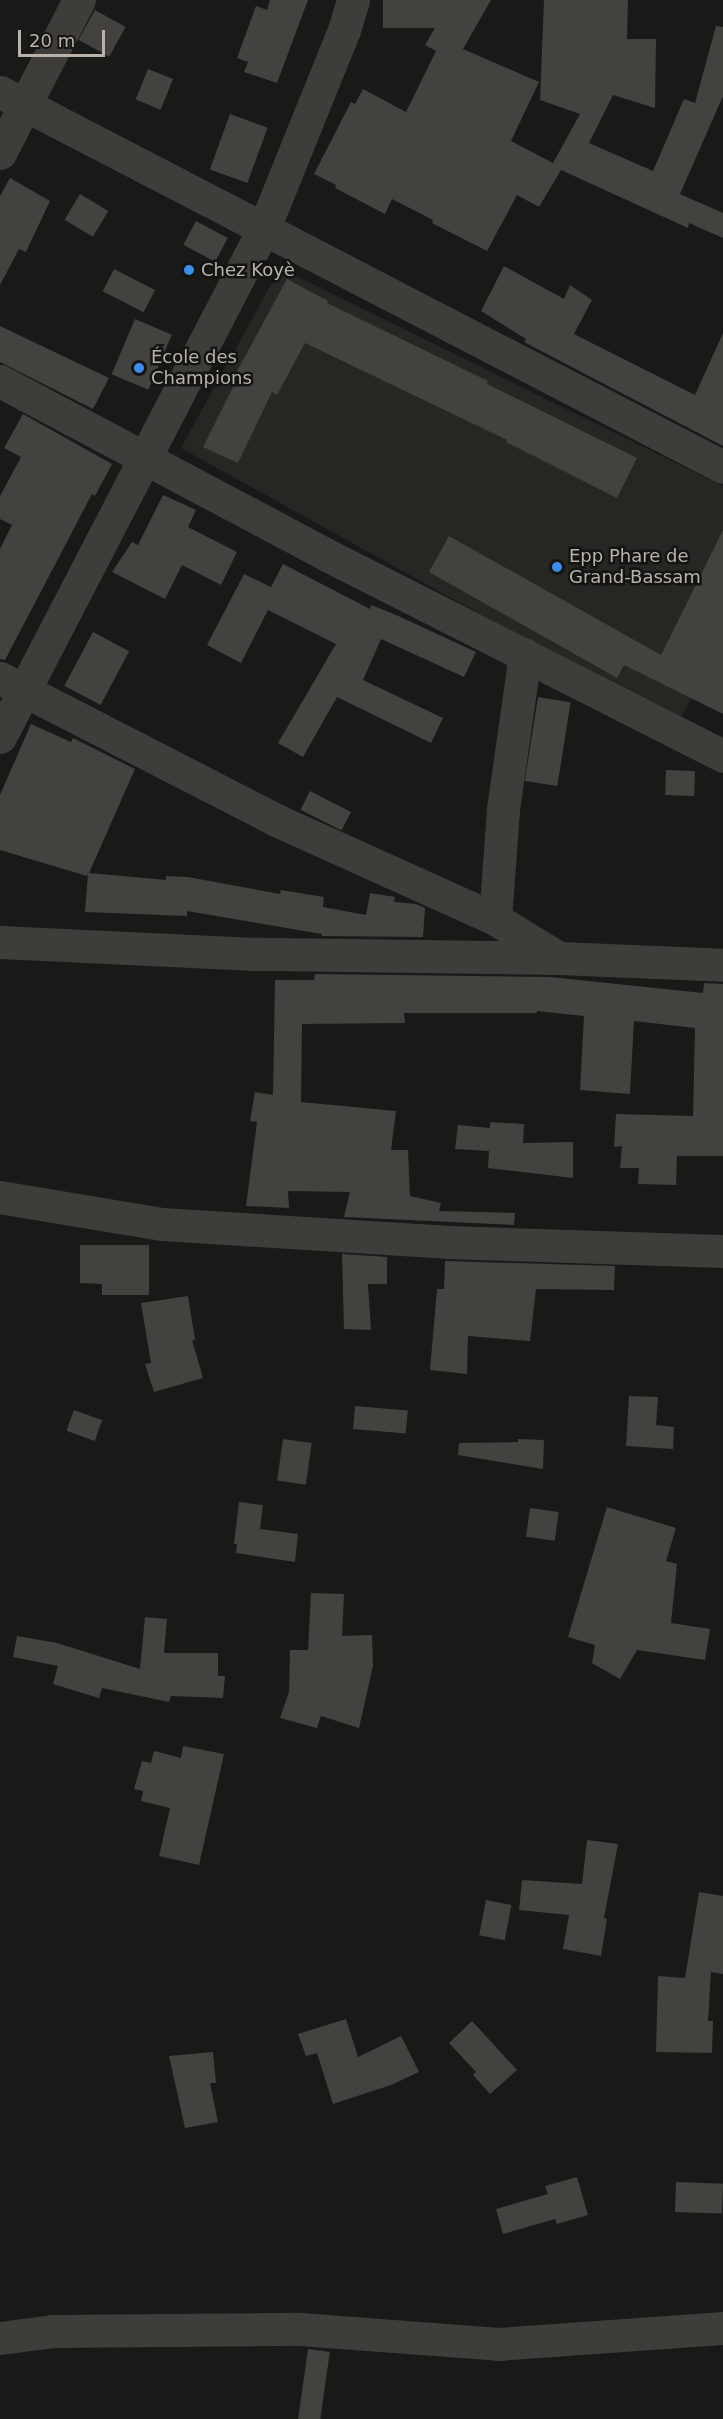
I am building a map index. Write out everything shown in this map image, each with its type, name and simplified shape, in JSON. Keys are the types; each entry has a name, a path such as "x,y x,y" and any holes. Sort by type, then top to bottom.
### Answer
{"street":[{"path":"0,153 13,98 79,0"},
{"path":"0,737 13,684 144,458 264,228 344,30 352,0"},
{"path":"13,98 723,467"},
{"path":"0,381 327,555 723,756"},
{"path":"495,919 503,809 525,655"},
{"path":"13,684 276,820 495,919 559,958"},
{"path":"0,942 255,954 559,958 723,965"},
{"path":"0,1197 162,1224 449,1242 723,1251"},
{"path":"0,2338 53,2331 300,2329 498,2344 723,2328"}],"shaded area":[{"name":"Epp Phare de Grand-Bassam","path":"280,268 723,486 723,638 678,724 181,448"}],"building":[{"path":"270,0 308,0 277,83 244,72 248,62 237,58 256,6 267,10"},
{"path":"383,0 491,0 463,49 539,82 511,141 553,163 580,114 540,100 544,0 628,0 627,39 656,39 655,108 613,95 589,143 653,171 684,99 695,103 716,26 723,27 723,96 680,194 723,213 723,238 689,223 688,228 561,170 539,207 517,195 487,251 432,223 433,220 392,199 385,214 335,188 336,185 314,174 351,102 355,104 363,89 406,112 436,51 425,45 435,28 383,28"},
{"path":"95,10 126,27 109,57 79,40"},
{"path":"148,69 173,79 161,110 136,100"},
{"path":"230,114 268,128 247,183 210,169"},
{"path":"10,178 50,201 26,252 19,249 0,285 0,196"},
{"path":"80,194 108,211 93,237 65,220"},
{"path":"196,221 228,238 215,262 183,245"},
{"path":"504,266 564,299 570,285 592,300 574,334 695,395 723,333 723,446 524,342 526,339 481,311"},
{"path":"114,269 155,290 144,312 103,291"},
{"path":"287,279 328,301 327,303 488,381 487,384 637,458 617,498 506,442 507,440 305,343 277,395 272,392 238,463 203,447 239,375 236,373"},
{"path":"135,319 172,335 148,390 112,374"},
{"path":"0,326 109,378 93,409 0,362"},
{"path":"23,414 112,464 95,496 92,494 5,660 0,659 0,549 12,525 0,519 0,496 21,457 4,448"},
{"path":"163,495 196,510 188,527 237,552 221,585 182,565 165,599 112,572 132,542 138,545"},
{"path":"723,530 723,714 624,665 617,678 429,572 449,536 661,655"},
{"path":"283,564 370,609 371,605 394,614 476,652 464,677 381,639 363,680 443,718 431,743 337,697 303,757 278,743 336,644 268,610 241,663 207,645 244,574 271,587"},
{"path":"93,632 129,651 101,705 64,686"},
{"path":"538,697 571,702 557,786 525,781"},
{"path":"31,724 71,742 73,738 135,769 89,873 166,880 166,876 188,877 280,894 281,890 324,897 323,907 366,915 370,893 395,897 394,902 416,904 425,908 423,937 322,936 322,934 187,911 187,916 85,912 88,873 87,876 0,850 0,795"},
{"path":"666,770 695,771 694,796 665,795"},
{"path":"310,791 351,812 341,831 300,810"},
{"path":"315,974 550,977 703,993 704,983 723,984 723,1156 677,1156 676,1185 638,1184 639,1168 620,1168 622,1146 614,1147 616,1114 693,1116 695,1028 634,1021 630,1094 580,1090 584,1016 537,1011 537,1013 404,1013 405,1023 302,1024 301,1102 396,1111 391,1150 408,1150 410,1196 441,1203 439,1211 515,1213 514,1225 344,1217 350,1192 288,1191 289,1208 246,1206 257,1122 250,1121 255,1092 273,1095 275,980 314,980"},
{"path":"490,1122 524,1124 523,1143 573,1142 573,1178 488,1168 489,1151 455,1149 458,1125 490,1128"},
{"path":"80,1245 149,1245 149,1295 102,1295 102,1284 80,1283"},
{"path":"342,1254 387,1257 387,1284 368,1284 371,1330 344,1329"},
{"path":"445,1261 615,1266 614,1290 536,1289 530,1341 468,1336 467,1374 430,1370 437,1289 444,1289"},
{"path":"188,1296 195,1340 192,1340 203,1378 154,1392 145,1364 151,1363 141,1303"},
{"path":"629,1396 658,1397 656,1425 674,1427 673,1449 626,1446"},
{"path":"355,1406 408,1411 406,1434 353,1429"},
{"path":"74,1410 102,1420 95,1441 66,1431"},
{"path":"283,1439 312,1443 306,1485 277,1481"},
{"path":"518,1439 544,1440 543,1469 458,1455 459,1443 518,1442"},
{"path":"239,1502 263,1505 260,1529 298,1534 295,1562 236,1553 237,1544 234,1544"},
{"path":"607,1507 676,1528 666,1561 677,1564 671,1623 710,1629 705,1660 637,1650 620,1679 592,1663 595,1645 568,1637"},
{"path":"530,1508 559,1512 555,1541 526,1537"},
{"path":"311,1593 344,1594 342,1636 372,1635 373,1666 359,1728 321,1716 317,1728 280,1718 289,1692 290,1650 308,1650"},
{"path":"145,1617 167,1619 164,1653 218,1653 218,1676 225,1676 223,1698 171,1696 169,1702 102,1688 99,1698 53,1684 58,1666 13,1657 17,1636 57,1643 140,1669"},
{"path":"183,1746 224,1754 199,1865 159,1856 170,1808 141,1801 143,1791 134,1789 142,1761 151,1763 154,1751 181,1758"},
{"path":"587,1840 618,1844 604,1918 607,1919 601,1956 563,1949 569,1915 519,1910 522,1880 582,1884"},
{"path":"699,1892 723,1896 723,1974 711,1972 708,2021 713,2021 712,2053 656,2052 658,1976 685,1978"},
{"path":"486,1900 512,1905 505,1940 479,1935"},
{"path":"346,2019 358,2057 401,2036 419,2072 391,2085 333,2104 317,2053 306,2056 298,2034"},
{"path":"472,2021 517,2070 490,2094 473,2075 476,2072 449,2043"},
{"path":"213,2052 216,2083 210,2083 218,2122 185,2128 169,2056"},
{"path":"577,2177 588,2215 557,2224 555,2219 503,2234 496,2209 548,2194 545,2186"},
{"path":"676,2182 723,2184 722,2214 675,2212"},
{"path":"308,2349 330,2352 320,2419 298,2419"}],"place":[{"name":"Chez Koyè","path":"189,270"},
{"name":"École des Champions","path":"139,368"},
{"name":"Epp Phare de Grand-Bassam","path":"557,567"}]}
